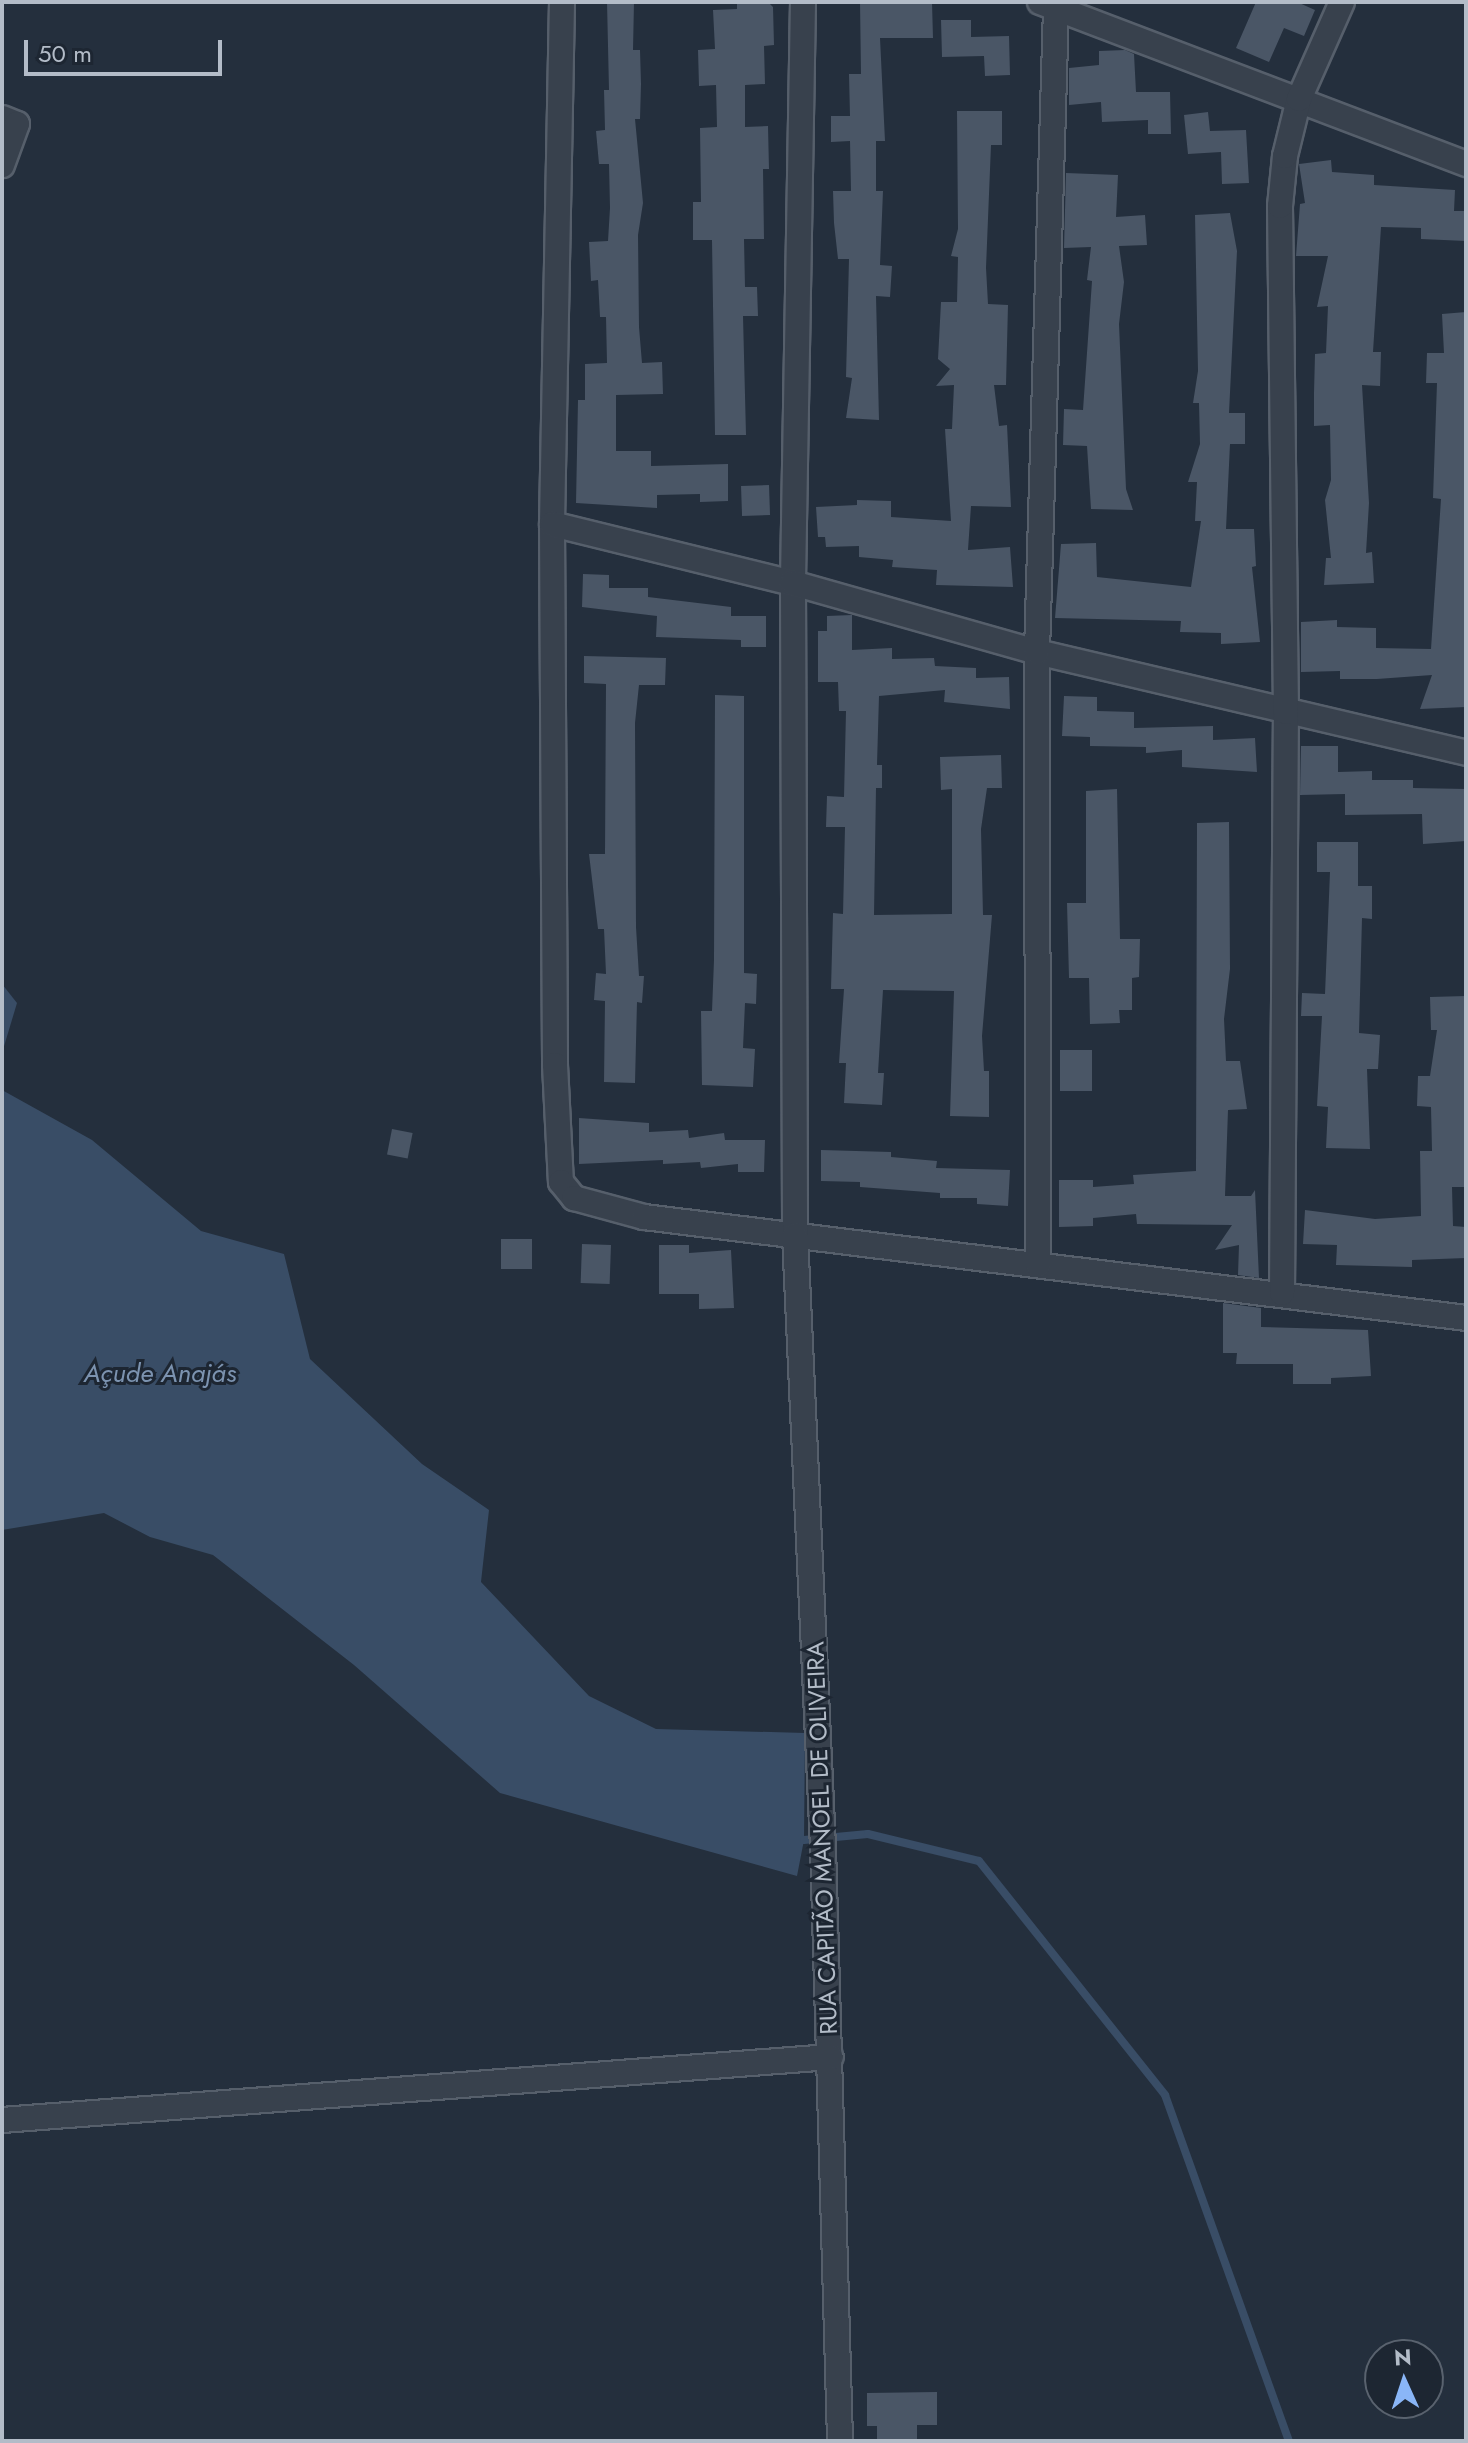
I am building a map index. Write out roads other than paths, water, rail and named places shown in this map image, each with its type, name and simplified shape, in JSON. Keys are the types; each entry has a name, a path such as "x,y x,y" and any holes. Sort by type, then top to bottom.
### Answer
{"street":[{"path":"562,2 552,524 555,1065 561,1182 574,1198 605,1209 1466,1318"},
{"name":"RUA CAPITÃO MANOEL DE OLIVEIRA","path":"803,2 793,583 795,1235 831,2057 840,2441"},
{"path":"1282,1293 1286,712 1280,206 1299,99 1342,2"},
{"path":"1038,1265 1037,652 1048,5 1466,164"},
{"path":"2,118 17,124 2,165"},
{"path":"552,524 793,583 1037,652 1466,753"},
{"path":"2,2120 831,2057"}],"water":[{"path":"2,984 17,1003 2,1053"},
{"name":"Açude Anajás","path":"2,1090 92,1140 201,1231 284,1254 310,1359 422,1464 489,1510 481,1582 589,1696 656,1729 805,1733 804,1840 797,1876 500,1793 354,1665 213,1555 150,1537 104,1513 2,1530"}],"waterway":[{"path":"804,1840 868,1834 979,1861 1165,2095 1289,2441"}]}
